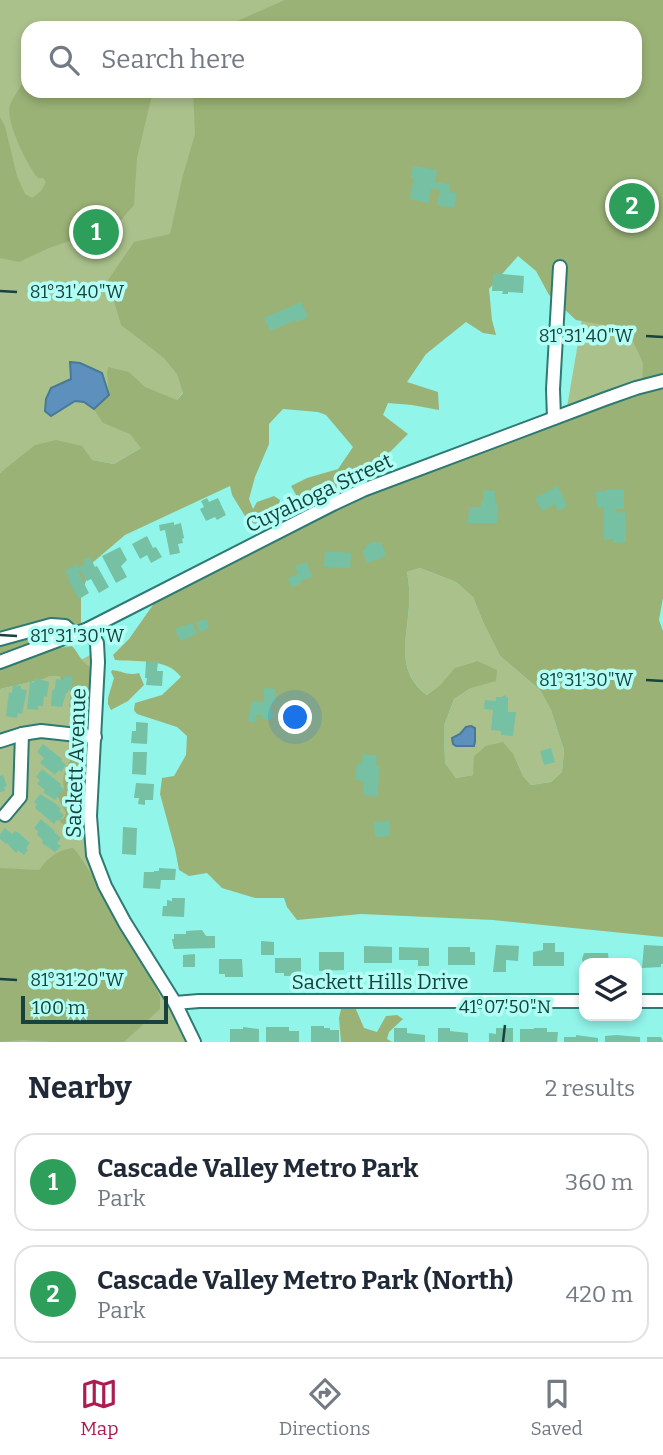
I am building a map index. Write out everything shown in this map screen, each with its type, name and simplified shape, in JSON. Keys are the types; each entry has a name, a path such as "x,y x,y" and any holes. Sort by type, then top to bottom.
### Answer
{"street":[{"path":"554,418 553,389 560,267"},
{"name":"Cuyahoga Street","path":"0,662 88,629 333,504 422,467 636,388 663,381"},
{"path":"0,639 51,625 65,626 74,634"},
{"name":"Sackett Avenue","path":"88,629 97,643 98,651 90,816 95,863 117,910 175,1003 194,1042"},
{"path":"0,741 22,734 41,732 95,737"},
{"path":"5,814 20,797 22,734"},
{"name":"Sackett Hills Drive","path":"175,1003 579,1001"},
{"path":"642,1001 663,1001"}],"green space":[{"path":"0,0 663,0 663,381 566,413 620,98 642,98 642,21 21,21 21,98 206,98 183,392 141,448 114,464 92,460 16,462 0,473"},
{"path":"285,0 663,0 663,598 659,620 663,631 663,937 493,920 361,914 297,920 284,898 255,898 222,888 207,873 189,876 179,870 160,794 162,778 174,776 186,755 187,736 177,727 137,714 134,710 135,703 162,695 181,677 160,664 115,660 113,655 129,639 162,592 333,504 642,386 643,363 631,337 616,327 576,320 549,295 536,271 518,256 489,289 496,335 483,333 466,322 426,354 407,382 438,392 439,410 388,403 383,415 408,434 391,451 352,480 316,500 299,500 291,486 338,469 353,447 326,415 283,409 269,424 269,444 249,499 253,509 257,502 274,496 280,500 272,519 261,526 248,521 232,495 230,486 125,535 91,564 81,597 81,631 0,662 0,473 35,445 56,440 82,446 92,460 114,464 141,448 130,434 103,423 94,409 109,395 108,367 129,372 145,387 177,400 183,393 177,374 164,358 121,325 108,280 134,242 170,234 195,134 193,98 642,98 642,21 237,21","holes":["420,568 456,582 473,597 500,656 540,690 551,710 564,750 562,772 551,782 531,785 523,776 514,755 503,742 486,746 474,756 473,775 456,778 445,763 444,726 454,699 471,688 496,681 497,670 477,661 455,668 427,695 417,686 410,676 405,654 409,598 407,572"]},
{"path":"21,86 21,98 151,98 137,158 134,205 97,247 89,246 81,237 19,262 0,258 0,117 25,194 32,198 41,191 46,182 43,178 38,178 28,163 14,132 9,112"},
{"path":"420,568 456,582 473,597 500,656 540,690 551,710 564,750 562,772 551,782 531,785 523,776 514,755 473,775 456,778 445,763 444,726 454,699 471,688 477,661 456,668 427,695 410,675 405,654 409,597 407,572"},
{"path":"72,646 89,666 92,677 90,707 76,715 69,706 71,692 60,676 50,676 0,689 0,669 52,649"},
{"path":"98,651 93,855 194,1042 0,1042 0,689 44,679"},
{"path":"112,670 128,674 139,673 144,685 128,701 111,710 108,698 114,678"},
{"path":"76,753 81,764 81,831 61,823 60,820 66,813 58,796 64,789 65,770"},
{"path":"73,848 96,880 141,956 160,997 160,1009 124,1042 0,1042 0,868 39,870 54,855"},
{"path":"355,1007 364,1028 377,1032 386,1016 397,1015 403,1019 389,1032 387,1039 392,1042 341,1042 341,1009"}],"water":[{"path":"70,362 80,363 102,373 109,395 94,409 84,402 75,401 51,416 45,411 46,399 51,388 71,379"},
{"path":"471,726 475,728 474,746 453,744 452,738"}],"building":[{"path":"413,166 437,170 435,182 450,184 449,192 457,193 454,208 437,205 440,190 431,188 429,203 410,199"},
{"path":"493,273 524,276 523,293 502,294 503,291 492,291"},
{"path":"301,302 308,317 270,331 264,318"},
{"path":"558,486 567,506 558,511 555,504 542,511 535,498"},
{"path":"483,490 495,491 495,504 498,504 497,523 468,523 469,507 481,507"},
{"path":"624,490 624,509 615,509 616,513 625,512 626,542 604,540 604,507 597,508 596,492"},
{"path":"207,498 209,502 218,498 226,515 217,520 215,517 206,521 200,509 204,507 201,501"},
{"path":"174,522 174,525 181,523 184,538 183,543 178,544 180,553 170,555 165,530 160,531 159,525"},
{"path":"147,536 162,557 151,563 147,555 140,559 132,544"},
{"path":"376,541 377,544 381,542 386,556 367,563 362,550"},
{"path":"120,547 127,560 121,566 127,577 116,583 102,556"},
{"path":"325,551 351,553 350,568 324,567"},
{"path":"90,557 109,587 99,593 91,579 87,581 80,571 78,572 89,593 79,599 65,571 77,564 79,568 85,564 83,560"},
{"path":"307,562 312,577 291,587 288,578 298,574 295,566"},
{"path":"206,619 209,628 200,632 196,622"},
{"path":"192,623 197,634 180,641 175,629"},
{"path":"146,661 158,661 157,671 163,671 162,686 146,685"},
{"path":"64,676 73,677 71,690 66,693 62,707 51,706 56,679 63,680"},
{"path":"35,678 49,682 47,697 44,696 43,706 38,706 38,710 27,709 30,682 34,683"},
{"path":"13,685 27,690 22,714 18,713 17,718 6,716 9,692 12,693"},
{"path":"264,688 276,689 271,714 274,714 274,718 262,719 263,715 256,715 257,720 250,722 248,720 252,701 263,702"},
{"path":"505,695 508,698 508,712 516,712 513,736 501,735 501,731 491,730 493,710 484,709 485,700 496,701 496,697"},
{"path":"136,722 148,723 147,744 131,743"},
{"path":"43,744 66,765 61,772 59,770 55,775 40,763 44,758 37,752"},
{"path":"551,748 555,762 544,765 540,751"},
{"path":"133,752 147,752 146,775 132,774"},
{"path":"363,754 377,756 378,797 363,795 364,781 355,780 357,763 362,764"},
{"path":"42,769 64,789 55,800 37,784 40,780 36,777"},
{"path":"3,775 7,786 4,787 5,791 0,792 0,776"},
{"path":"136,783 154,784 153,800 145,800 145,805 138,804 139,798 134,798"},
{"path":"40,794 56,804 64,815 54,824 35,808 37,804 34,802"},
{"path":"41,819 61,838 57,843 61,846 55,852 42,843 43,840 34,828"},
{"path":"389,821 390,836 375,837 374,822"},
{"path":"123,827 137,828 136,855 122,854"},
{"path":"5,828 12,834 15,831 19,833 30,843 24,855 18,850 16,853 0,839"},
{"path":"159,868 176,869 175,880 161,880 160,889 143,888 144,872 159,871"},
{"path":"172,898 185,898 184,917 162,916 163,906 167,906 167,900 172,901"},
{"path":"202,930 206,936 215,936 215,948 174,949 174,934"},
{"path":"261,941 274,942 274,955 261,955"},
{"path":"543,943 555,943 555,952 564,952 564,966 533,966 533,952 543,950"},
{"path":"496,945 519,946 518,961 506,960 506,972 493,972"},
{"path":"644,945 663,946 661,967 642,968"},
{"path":"364,946 392,947 392,963 364,963"},
{"path":"399,947 429,948 429,966 418,966 418,960 399,960"},
{"path":"448,947 470,947 470,952 475,952 475,965 448,965"},
{"path":"319,952 344,952 344,970 319,971"},
{"path":"584,953 608,953 608,958 582,958"},
{"path":"195,954 195,967 183,967 183,955"},
{"path":"275,958 301,958 301,973 284,976 284,973 275,973"},
{"path":"219,959 242,959 243,977 225,977 225,974 219,974"},
{"path":"311,1026 339,1030 339,1042 311,1042"},
{"path":"266,1027 289,1027 289,1031 299,1031 299,1042 266,1042"},
{"path":"394,1028 407,1028 407,1033 425,1035 425,1042 394,1042"},
{"path":"438,1028 468,1033 468,1042 438,1042"},
{"path":"496,1028 513,1028 513,1042 489,1042 489,1033 496,1034"},
{"path":"547,1028 547,1032 558,1032 557,1042 520,1042 520,1029"},
{"path":"230,1029 259,1029 259,1042 230,1042"},
{"path":"576,1035 598,1038 598,1042 564,1042 564,1037"},
{"path":"605,1036 640,1037 640,1042 605,1042"},
{"path":"647,1037 661,1037 663,1042 647,1042"}],"place":[{"name":"Cascade Valley Metro Park (North)","path":"632,206"},
{"name":"Cascade Valley Metro Park","path":"96,232"}]}
